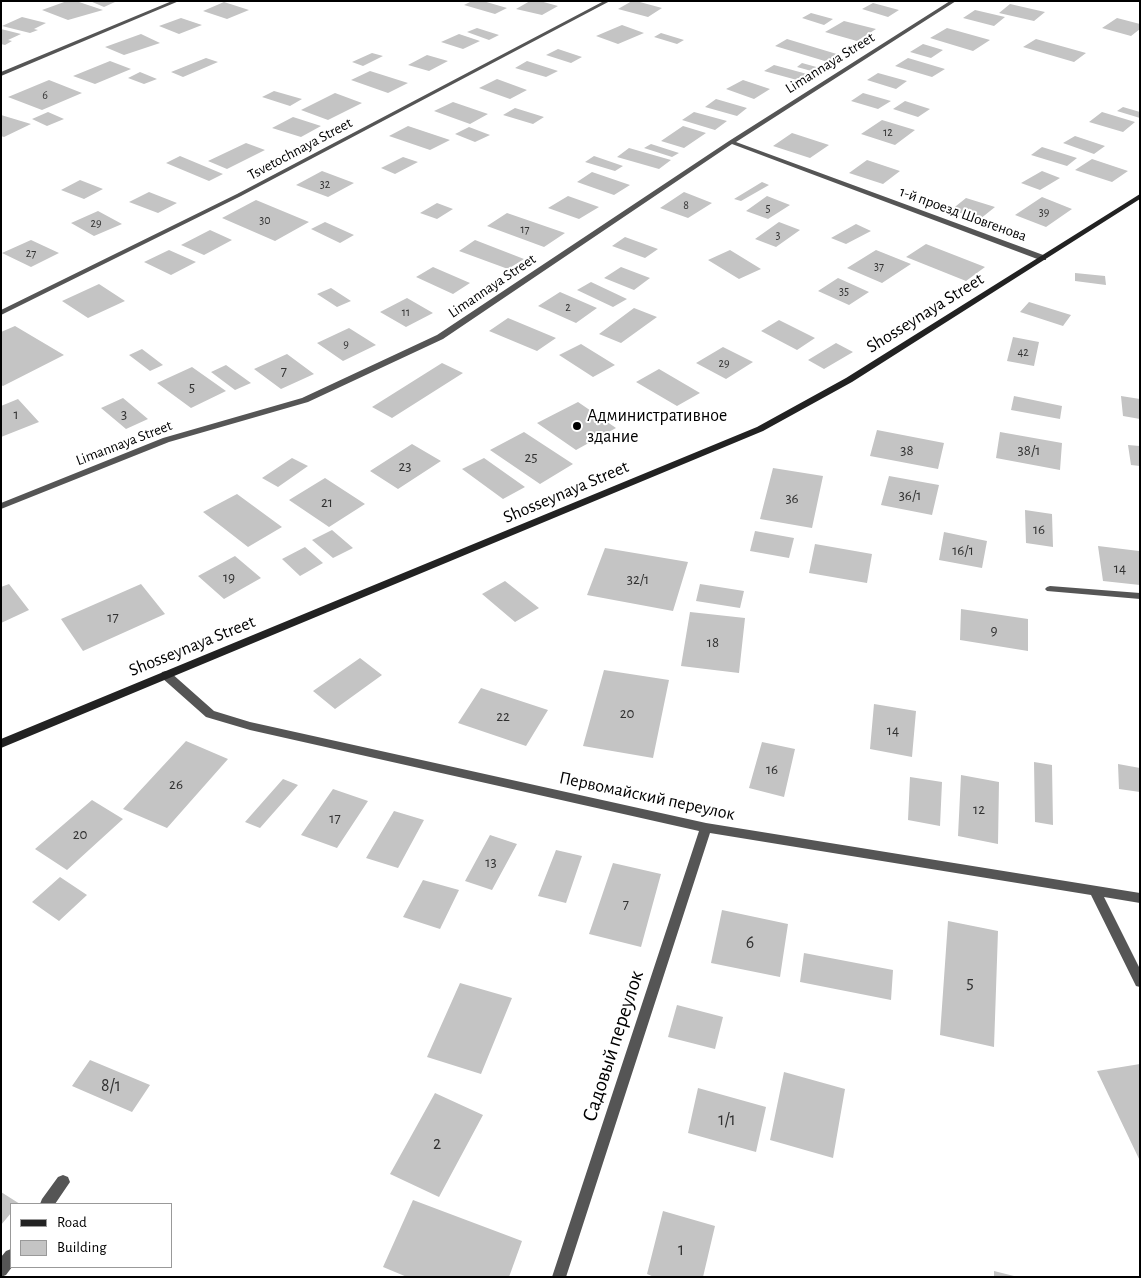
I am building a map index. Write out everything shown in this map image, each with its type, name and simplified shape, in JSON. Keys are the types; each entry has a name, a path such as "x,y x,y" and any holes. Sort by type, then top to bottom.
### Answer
{"main road":[{"name":"Shosseynaya Street","path":"1,744 760,429 849,380 1140,196"}],"street":[{"path":"1,74 177,1"},
{"name":"Tsvetochnaya Street","path":"1,313 239,195 608,1"},
{"name":"Limannaya Street","path":"1,506 166,440 304,400 440,338 731,142 954,1"},
{"name":"1-й проезд Шовгенова","path":"731,142 1043,258"},
{"path":"1050,589 1140,596"},
{"name":"Первомайский переулок","path":"166,675 210,714 242,724 706,828 1140,898"},
{"name":"Садовый переулок","path":"559,1277 706,828"},
{"path":"1095,891 1140,982"},
{"path":"49,1203 63,1182"},
{"path":"1,1270 10,1257"}],"building":[{"path":"67,1 76,1 103,10 68,20 42,10"},
{"path":"90,1 115,1 115,2 104,7"},
{"path":"472,1 483,1 507,8 495,14 464,5"},
{"path":"530,1 540,1 558,6 542,15 516,9"},
{"path":"632,1 662,8 648,17 618,9"},
{"path":"224,2 249,10 227,19 203,11"},
{"path":"873,3 899,10 888,17 862,9"},
{"path":"1010,4 1045,12 1034,21 999,13"},
{"path":"975,10 1005,17 994,26 963,18"},
{"path":"811,13 833,19 824,25 802,18"},
{"path":"22,17 46,23 34,29 38,30 30,33 2,26"},
{"path":"181,18 202,25 179,34 159,26"},
{"path":"1117,18 1140,24 1140,29 1131,36 1102,28"},
{"path":"844,21 876,29 857,41 825,32"},
{"path":"622,25 644,33 618,44 596,36"},
{"path":"477,28 499,35 489,40 467,32"},
{"path":"947,28 990,40 973,51 930,38"},
{"path":"1,29 21,34 8,40 12,41 5,45 1,44"},
{"path":"661,33 684,40 677,44 654,37"},
{"path":"141,34 160,43 124,55 105,47"},
{"path":"459,34 480,41 463,49 441,42"},
{"path":"787,39 840,55 828,62 775,46"},
{"path":"1036,39 1086,53 1074,62 1023,47"},
{"path":"923,44 943,50 931,58 910,52"},
{"path":"558,49 582,57 571,63 546,55"},
{"path":"372,53 383,56 363,66 352,62"},
{"path":"427,55 448,61 429,71 408,65"},
{"path":"206,58 218,62 183,77 171,72"},
{"path":"908,58 945,69 932,77 895,66"},
{"path":"110,61 131,69 95,84 73,76"},
{"path":"527,61 558,71 546,77 515,68"},
{"path":"802,63 820,68 815,72 797,67"},
{"path":"774,65 807,74 797,80 764,71"},
{"path":"370,71 408,83 388,93 351,80"},
{"path":"140,72 157,79 144,84 128,78"},
{"path":"878,73 907,81 896,89 867,80"},
{"path":"497,79 527,90 510,99 479,88"},
{"path":"49,80 82,93 42,110 8,97"},
{"path":"743,80 770,89 754,99 726,89"},
{"path":"274,91 302,99 290,106 262,97"},
{"path":"335,93 362,103 328,120 301,110"},
{"path":"863,93 891,101 878,109 851,101"},
{"path":"716,99 747,108 737,116 705,107"},
{"path":"905,101 930,109 918,117 893,109"},
{"path":"453,102 488,114 470,124 434,111"},
{"path":"1123,107 1140,112 1140,118 1117,111"},
{"path":"515,108 544,117 533,124 503,115"},
{"path":"48,112 64,119 47,126 32,119"},
{"path":"694,112 727,121 715,130 682,120"},
{"path":"1102,112 1135,122 1123,132 1089,122"},
{"path":"1,115 31,124 4,137 1,136"},
{"path":"293,117 321,126 301,137 272,128"},
{"path":"882,120 915,130 895,145 861,134"},
{"path":"408,126 450,140 430,150 389,136"},
{"path":"683,126 706,133 684,148 661,141"},
{"path":"469,127 490,135 475,142 455,134"},
{"path":"792,133 829,145 810,158 773,146"},
{"path":"1075,136 1105,146 1094,154 1063,143"},
{"path":"246,143 265,150 227,169 208,161"},
{"path":"651,144 679,153 672,157 644,148"},
{"path":"1042,147 1077,158 1067,166 1031,155"},
{"path":"629,148 671,160 659,169 617,157"},
{"path":"180,156 223,174 209,181 166,163"},
{"path":"594,156 623,166 615,171 585,162"},
{"path":"403,157 418,162 395,174 381,168"},
{"path":"1092,159 1128,171 1112,182 1075,170"},
{"path":"867,160 900,171 883,184 849,173"},
{"path":"322,171 354,183 328,197 296,185"},
{"path":"1042,171 1060,178 1040,190 1021,183"},
{"path":"592,172 630,185 614,195 577,182"},
{"path":"80,180 103,189 84,199 61,190"},
{"path":"762,182 769,185 741,201 734,199"},
{"path":"149,192 177,203 158,213 129,202"},
{"path":"684,192 712,203 688,218 660,208"},
{"path":"568,196 599,207 579,219 548,208"},
{"path":"767,196 790,205 768,219 746,211"},
{"path":"1042,197 1072,209 1046,227 1015,215"},
{"path":"966,198 995,207 980,219 951,210"},
{"path":"256,200 309,222 275,241 222,218"},
{"path":"437,203 453,209 437,219 420,213"},
{"path":"98,211 122,224 94,236 71,223"},
{"path":"507,213 565,233 544,247 487,226"},
{"path":"325,222 354,235 340,243 311,229"},
{"path":"779,222 800,230 776,247 755,239"},
{"path":"856,224 871,231 846,244 831,238"},
{"path":"210,230 232,240 204,255 181,245"},
{"path":"625,237 658,249 645,258 612,246"},
{"path":"31,240 59,253 31,267 2,253"},
{"path":"475,240 524,259 508,269 459,251"},
{"path":"926,244 985,267 966,281 906,257"},
{"path":"169,250 196,262 171,275 144,262"},
{"path":"730,250 761,269 739,279 708,260"},
{"path":"876,250 911,264 882,283 847,268"},
{"path":"433,267 470,283 453,294 416,277"},
{"path":"621,267 650,278 634,290 604,278"},
{"path":"1075,273 1105,276 1106,285 1075,281"},
{"path":"838,278 869,292 849,305 818,291"},
{"path":"591,282 627,299 613,307 577,290"},
{"path":"99,284 125,301 88,318 62,301"},
{"path":"331,288 351,301 337,307 317,294"},
{"path":"560,292 597,308 576,323 538,306"},
{"path":"407,298 433,313 406,327 380,312"},
{"path":"1029,302 1071,315 1063,326 1020,312"},
{"path":"634,308 657,317 621,343 599,334"},
{"path":"508,318 556,338 537,351 489,331"},
{"path":"779,320 815,338 797,350 761,331"},
{"path":"15,326 64,355 3,386 1,385 1,332"},
{"path":"349,328 376,345 343,361 317,343"},
{"path":"1013,337 1039,342 1034,366 1007,361"},
{"path":"836,343 853,352 824,369 808,360"},
{"path":"581,344 615,365 593,377 559,355"},
{"path":"723,347 753,362 726,379 696,363"},
{"path":"142,349 163,365 150,371 129,355"},
{"path":"287,354 314,374 281,389 254,369"},
{"path":"442,363 463,373 392,418 372,407"},
{"path":"226,365 251,383 235,390 211,372"},
{"path":"192,367 226,391 191,408 157,383"},
{"path":"659,369 700,393 677,406 636,382"},
{"path":"1014,396 1062,406 1060,419 1011,410"},
{"path":"1121,396 1140,399 1140,419 1123,416"},
{"path":"123,398 148,419 126,429 101,408"},
{"path":"18,399 39,422 1,437 1,406"},
{"name":"Административное здание","path":"578,402 616,428 576,450 537,423"},
{"path":"877,430 944,443 938,469 870,456"},
{"path":"524,432 573,464 540,484 490,450"},
{"path":"1000,432 1062,443 1060,470 996,458"},
{"path":"412,444 441,461 398,489 370,471"},
{"path":"1128,445 1140,446 1140,466 1131,465"},
{"path":"292,458 308,466 278,487 262,478"},
{"path":"484,458 525,487 503,499 462,469"},
{"path":"773,468 823,476 812,528 760,519"},
{"path":"889,476 939,485 932,515 881,505"},
{"path":"325,478 365,504 329,527 289,500"},
{"path":"237,494 282,527 248,547 203,512"},
{"path":"1025,510 1052,514 1053,547 1026,543"},
{"path":"332,530 353,548 333,558 312,540"},
{"path":"755,531 794,538 789,558 750,551"},
{"path":"944,532 987,541 982,568 939,560"},
{"path":"815,544 872,554 867,583 809,573"},
{"path":"1098,546 1139,551 1140,585 1103,581"},
{"path":"305,547 323,563 300,576 282,559"},
{"path":"605,548 688,562 673,611 587,595"},
{"path":"235,556 261,578 224,599 198,576"},
{"path":"505,581 539,608 515,622 482,594"},
{"path":"9,584 29,610 1,623 1,587"},
{"path":"141,584 165,614 83,651 61,619"},
{"path":"700,584 744,591 740,608 696,601"},
{"path":"961,609 1028,619 1028,651 960,640"},
{"path":"690,612 745,618 739,673 681,666"},
{"path":"360,658 382,675 335,709 313,691"},
{"path":"604,670 669,680 653,758 583,746"},
{"path":"481,688 548,710 526,746 458,723"},
{"path":"874,704 916,711 912,757 870,749"},
{"path":"186,741 228,759 167,828 123,809"},
{"path":"762,742 795,749 784,797 749,788"},
{"path":"1034,762 1052,765 1053,825 1035,822"},
{"path":"1118,764 1140,768 1140,792 1119,789"},
{"path":"961,775 999,782 998,844 958,836"},
{"path":"910,777 942,782 940,826 908,820"},
{"path":"283,779 298,785 260,828 245,822"},
{"path":"333,789 368,801 337,848 301,835"},
{"path":"92,800 123,819 67,870 35,849"},
{"path":"394,811 424,820 398,868 366,858"},
{"path":"490,835 517,844 492,890 465,881"},
{"path":"556,850 582,856 566,903 538,896"},
{"path":"613,863 661,874 641,947 589,934"},
{"path":"60,877 87,895 59,921 32,902"},
{"path":"423,880 459,890 440,929 403,917"},
{"path":"722,910 788,924 780,977 711,963"},
{"path":"948,921 998,931 994,1047 940,1035"},
{"path":"804,953 893,970 891,1000 800,982"},
{"path":"460,983 512,998 481,1074 427,1057"},
{"path":"677,1005 723,1017 715,1049 668,1037"},
{"path":"90,1060 150,1085 132,1112 72,1086"},
{"path":"1140,1064 1140,1161 1097,1071"},
{"path":"784,1072 845,1089 833,1158 770,1140"},
{"path":"698,1088 766,1107 756,1152 688,1133"},
{"path":"435,1093 483,1115 439,1197 390,1174"},
{"path":"1,1192 18,1203 10,1203 10,1214 1,1225"},
{"path":"413,1200 522,1241 509,1277 407,1277 383,1267"},
{"path":"663,1211 715,1226 703,1277 654,1277 647,1274"},
{"path":"994,1271 1014,1276 1014,1277 994,1277"}],"place":[{"name":"Административное здание","path":"577,426"}]}
